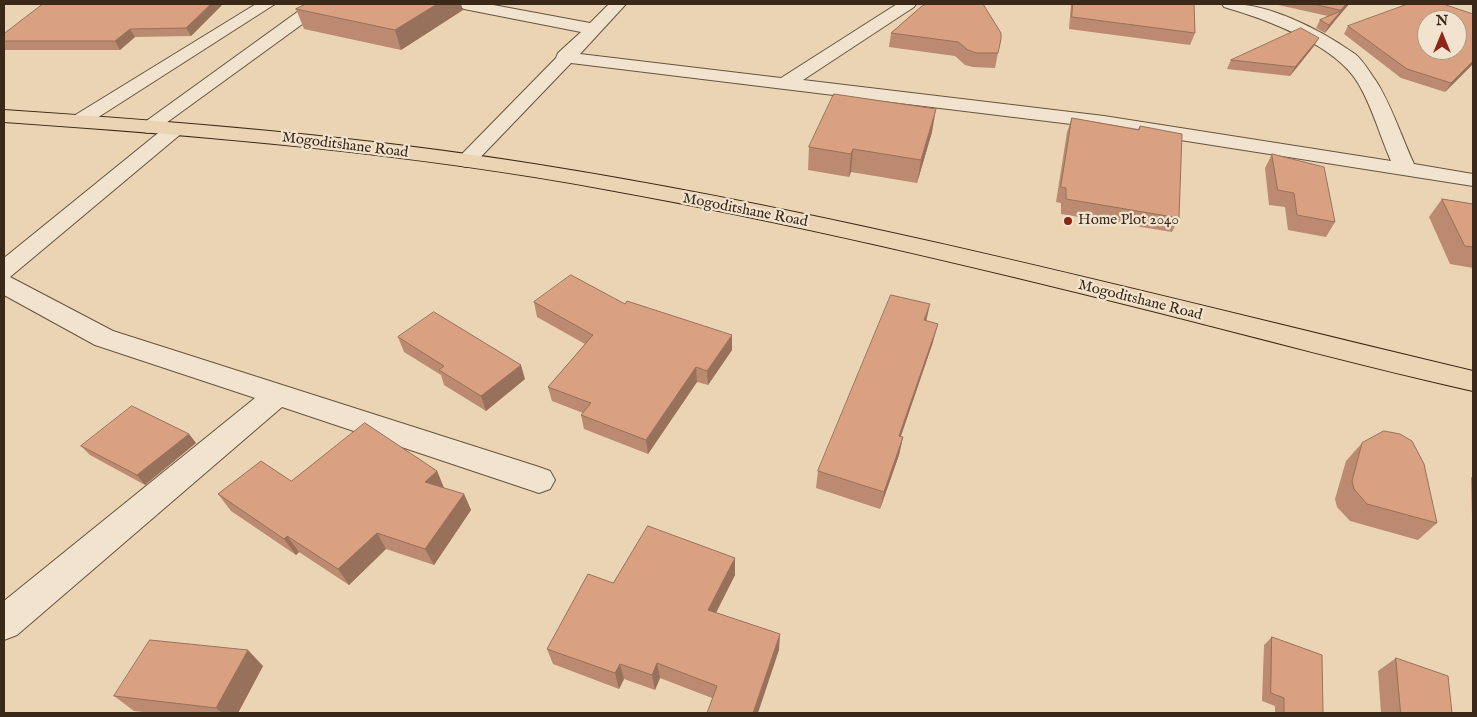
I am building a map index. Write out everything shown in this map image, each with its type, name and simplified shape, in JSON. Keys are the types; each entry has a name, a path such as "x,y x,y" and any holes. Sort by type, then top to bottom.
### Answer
{"main road":[{"name":"Mogoditshane Road","path":"4,116 330,143 466,161 608,183 883,239 1473,381"}],"street":[{"path":"79,121 267,4"},
{"path":"148,127 313,8 322,4"},
{"path":"464,4 592,29"},
{"path":"466,161 564,57 618,4"},
{"path":"784,84 908,4"},
{"path":"1230,4 1260,12 1303,31 1350,59 1368,83 1406,169"},
{"path":"564,57 1104,122 1473,180"},
{"path":"4,271 175,129"},
{"path":"4,284 104,338 540,480"},
{"path":"4,623 279,394"}],"building":[{"path":"43,4 211,4 186,28 130,29 115,41 4,41 4,34"},
{"path":"306,4 437,4 395,30 296,9"},
{"path":"927,4 983,4 1001,33 998,53 976,53 968,50 958,42 891,33 922,6"},
{"path":"1073,4 1194,4 1195,33 1072,17"},
{"path":"1313,4 1346,4 1341,10"},
{"path":"1408,4 1443,4 1461,10 1417,10 1417,60 1467,60 1467,12 1473,14 1473,61 1451,83 1407,69 1348,26"},
{"path":"1341,11 1329,25 1320,20"},
{"path":"1301,28 1319,38 1295,67 1231,60"},
{"path":"834,94 936,109 921,160 853,149 851,154 809,147"},
{"path":"1072,118 1139,130 1140,126 1182,134 1179,218 1066,199 1066,188 1061,187"},
{"path":"1272,154 1324,167 1335,222 1297,215 1294,193 1278,190"},
{"path":"1442,199 1473,204 1473,247 1465,246"},
{"path":"571,275 625,304 627,301 732,335 707,371 696,367 646,440 581,415 591,403 548,387 593,335 534,302"},
{"path":"891,295 930,304 924,320 938,324 899,436 903,437 884,492 818,471"},
{"path":"434,312 521,365 481,396 439,370 444,366 398,337"},
{"path":"132,406 189,434 137,475 81,446"},
{"path":"365,423 437,471 425,482 464,494 425,549 377,533 338,569 287,536 284,539 218,494 261,461 291,481"},
{"path":"1384,431 1400,434 1412,441 1424,464 1437,523 1367,504 1354,489 1352,481 1362,443"},
{"path":"648,526 735,558 708,610 780,634 753,713 707,713 717,686 657,663 652,675 620,664 615,673 547,649 588,574 613,583"},
{"path":"1272,637 1322,655 1323,713 1284,713 1284,698 1271,693"},
{"path":"150,640 248,650 216,708 114,696"},
{"path":"1396,658 1448,676 1452,713 1401,713"}],"place":[{"name":"Home Plot 2040","path":"1068,221"}]}
